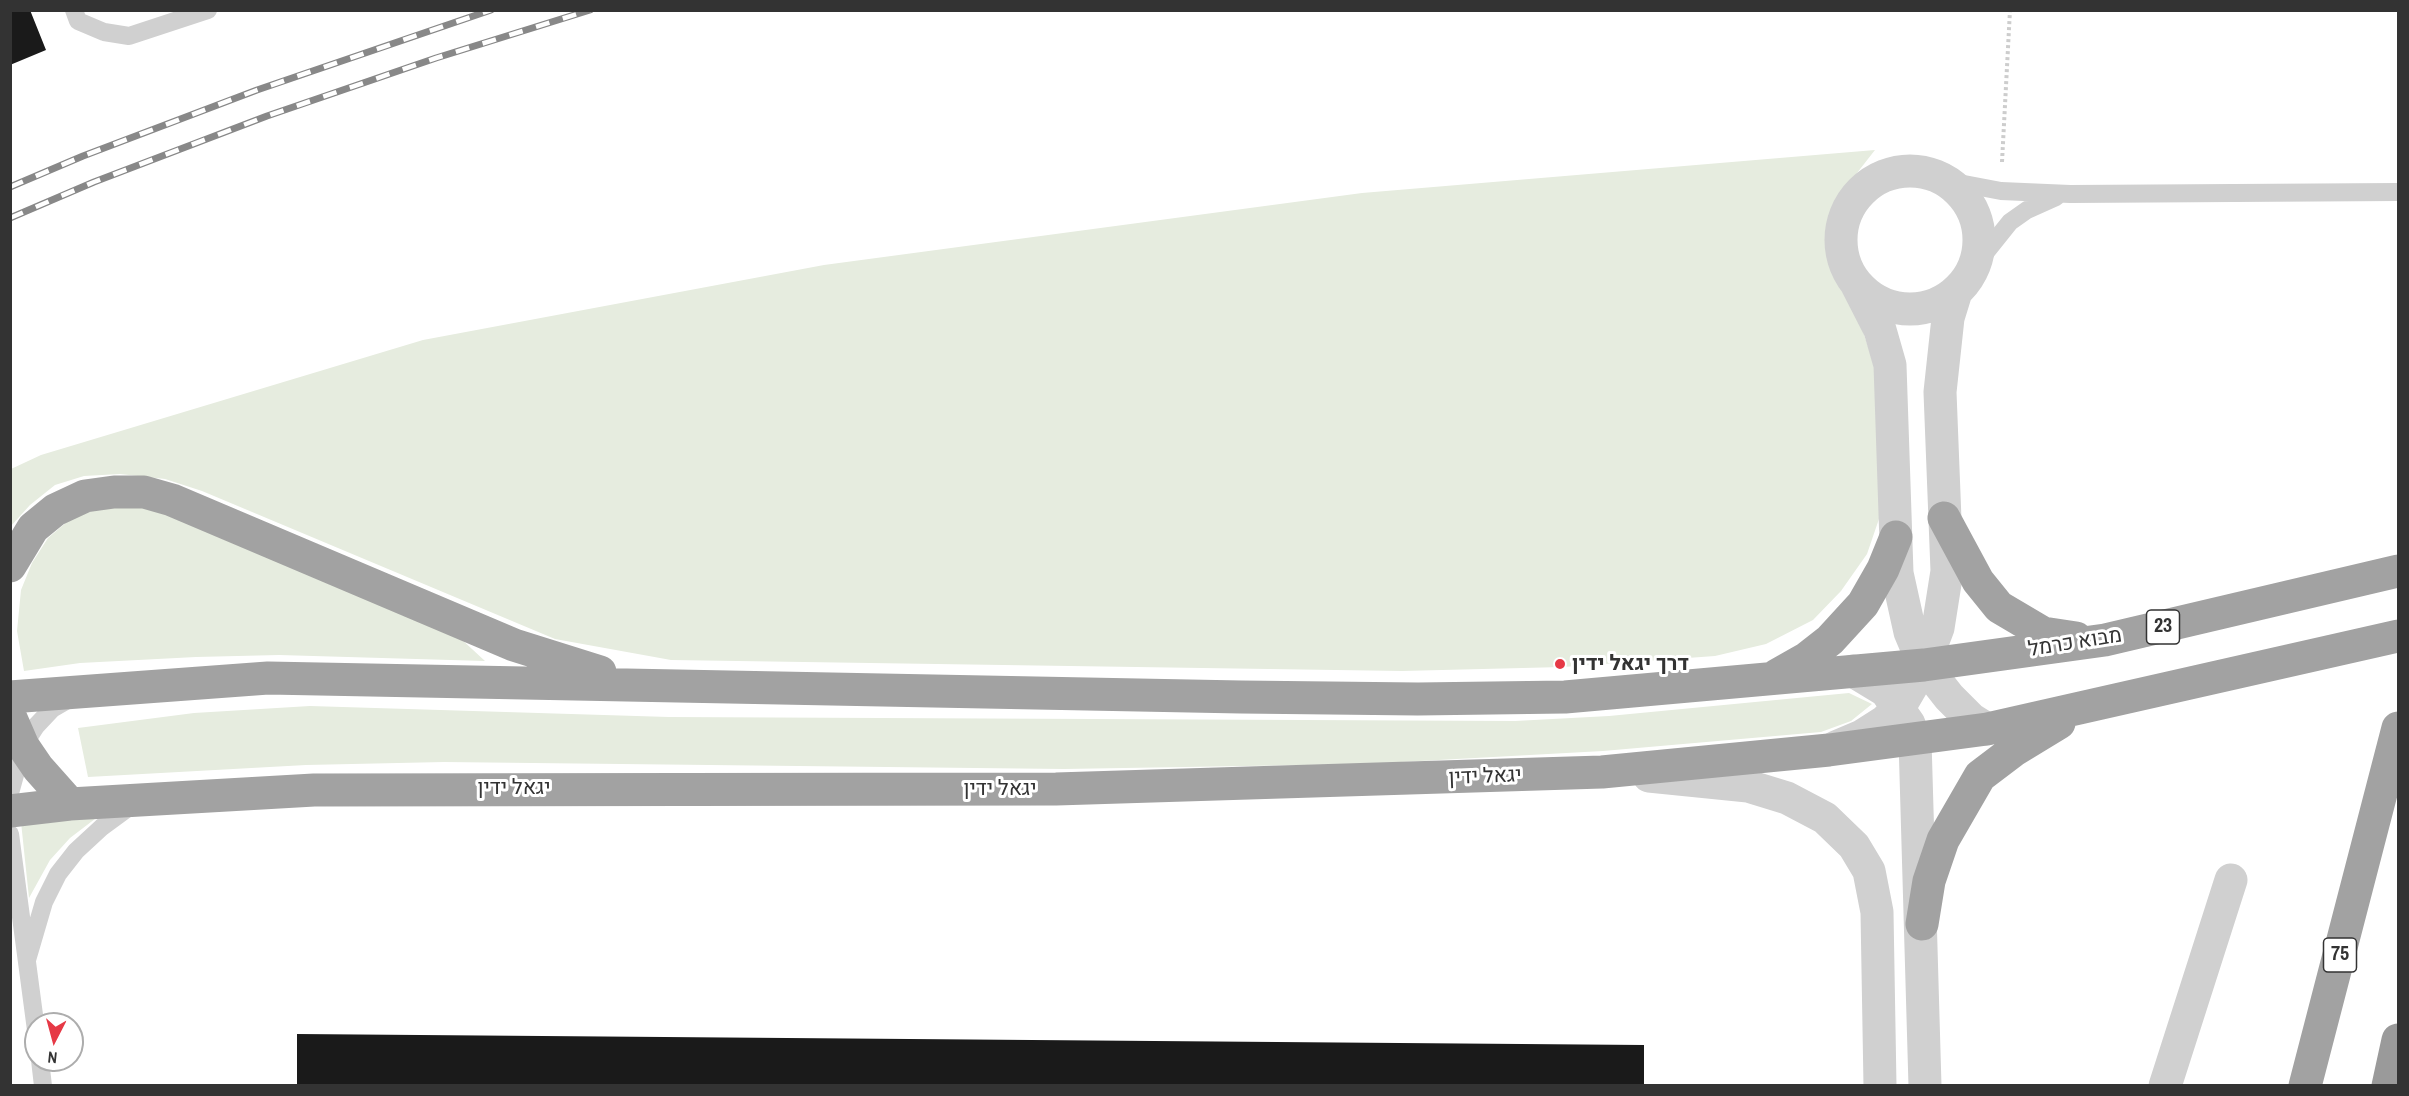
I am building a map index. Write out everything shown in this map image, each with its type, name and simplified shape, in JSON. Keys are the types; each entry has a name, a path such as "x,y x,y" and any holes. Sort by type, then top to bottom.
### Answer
{"highway":[{"path":"10,566 33,528 55,510 85,496 114,492 144,492 172,500 514,645 574,665 658,685"},
{"path":"1944,518 1978,581 1999,607 2043,633 2105,640"},
{"path":"1769,679 1807,658 1863,604 1883,569 1896,537"},
{"name":"מבוא כרמל","path":"1924,665 2105,640 2398,571"},
{"path":"1987,729 2398,636"},
{"path":"10,696 268,678 1461,699 1565,697 1924,665"},
{"path":"1922,924 1929,881 1943,840 1980,776 2013,751 2090,707"},
{"path":"10,716 23,746 54,789 70,804"},
{"name":"75","path":"2305,1086 2375,824 2398,728"},
{"name":"יגאל ידין","path":"10,811 70,804 315,790 1056,789 1602,772 1829,750 1987,729"},
{"path":"2388,1086 2398,1040"}],"street":[{"path":"1829,750 1862,736 1884,722 1899,708 1924,665 1944,602 1947,571 1941,392 1948,318 1979,247 1978,227 1971,209 1959,192 1943,180 1917,172 1890,174 1877,179 1856,196 1844,220 1841,240 1844,261 1880,330 1890,365 1897,573 1902,603 1910,632 1924,665 1948,697 1971,719 1987,729"},
{"path":"1857,285 1876,300 1899,308 1923,308 1965,279"},
{"path":"1853,671 1886,691 1899,708 1915,740 1925,1086"},
{"path":"1602,772 1748,786 1787,798 1826,818 1854,846 1869,871 1877,912 1880,1086"},
{"path":"2165,1086 2231,880"}],"lane":[{"path":"74,10 78,21 104,32 129,36 208,10"},
{"path":"1943,180 2001,191 2070,194 2398,192"},
{"path":"1965,279 2003,230 2018,216 2047,200 2070,194"},
{"path":"10,793 23,746 36,726 52,709 69,698 92,689"},
{"path":"27,960 44,902 58,874 76,851 102,826 140,800"},
{"path":"10,834 34,1012"}],"path":[{"path":"2002,169 2010,10"}],"shaded area":[{"path":"1875,150 1839,196 1827,242 1831,266 1856,310 1878,377 1880,516 1867,554 1841,591 1813,620 1766,644 1715,656 1563,667 1402,671 671,660 555,639 202,491 165,479 120,474 84,476 55,485 30,505 11,526 11,469 41,455 423,340 824,265 1362,193"},
{"path":"91,507 149,507 459,637 485,661 279,655 80,663 24,671 17,631 21,590 32,563 48,538 68,521"},
{"path":"1849,693 1872,704 1851,721 1821,732 1603,751 1365,764 1064,769 444,762 306,765 88,777 78,728 194,713 310,706 669,717 1515,721 1609,716"},
{"path":"108,809 70,838 50,860 29,898 21,822"}],"building":[{"path":"10,10 30,10 46,50 10,65"},
{"path":"297,1034 1644,1045 1644,1086 297,1086"}],"railway":[{"path":"10,187 83,156 257,90 491,10"},
{"path":"10,218 94,182 267,116 436,58 590,10"}],"place":[{"name":"דרך יגאל ידין","path":"1560,664"}]}
